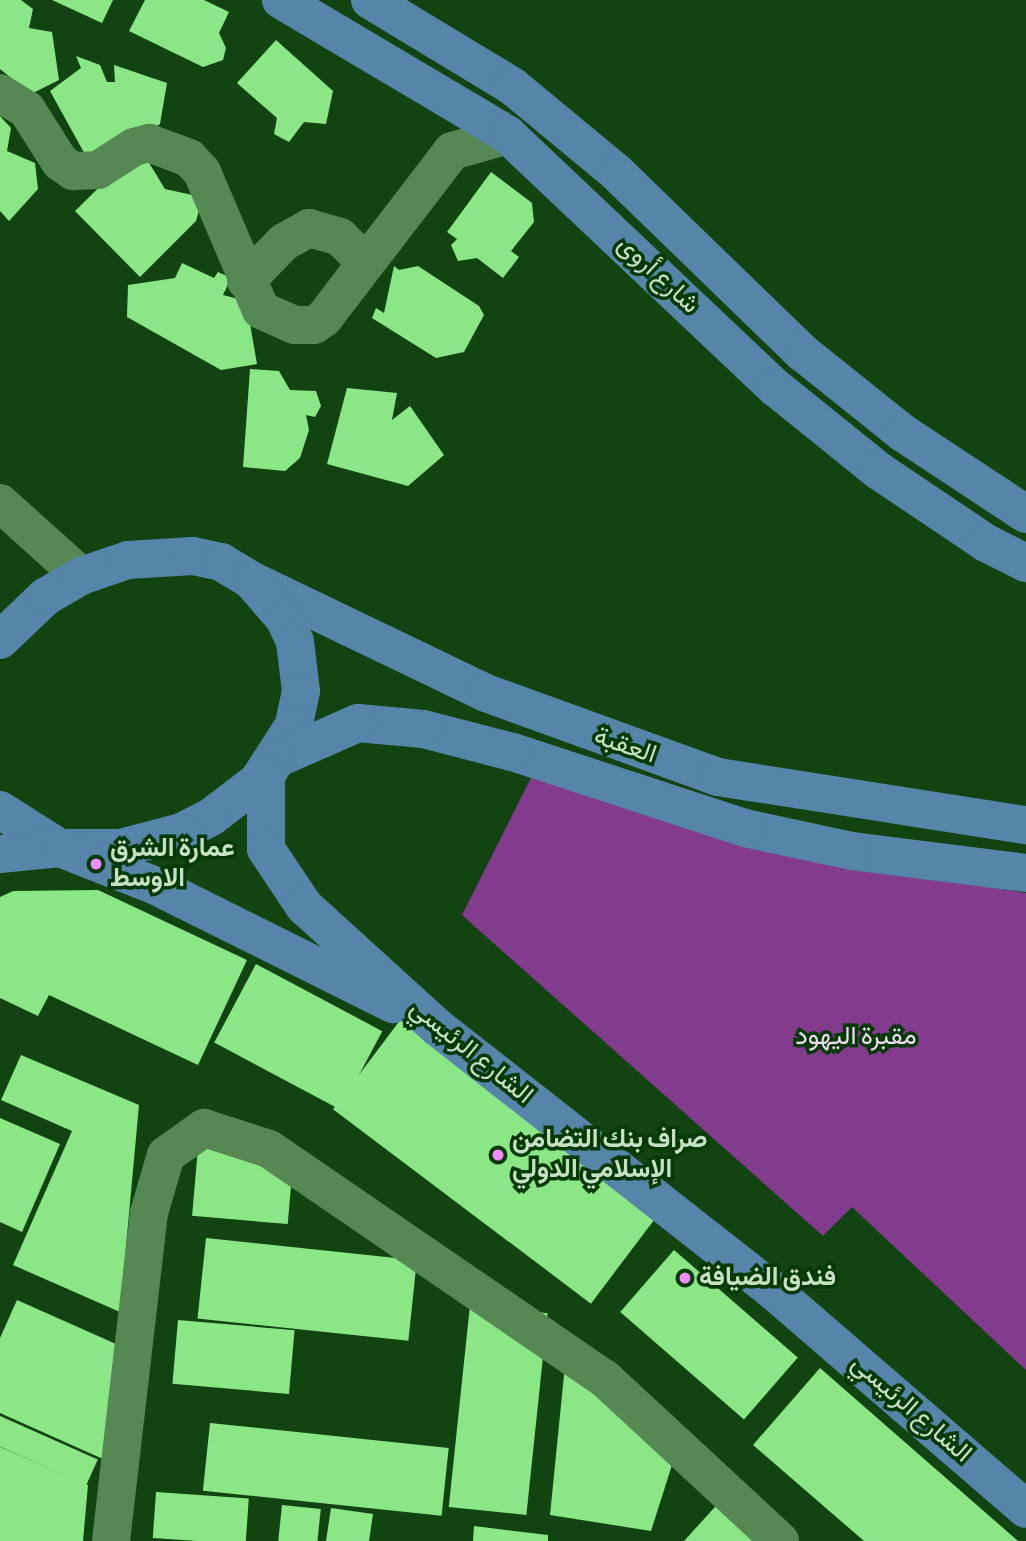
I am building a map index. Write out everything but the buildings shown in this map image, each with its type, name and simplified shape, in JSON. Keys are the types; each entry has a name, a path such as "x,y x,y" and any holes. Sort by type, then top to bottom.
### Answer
{"main road":[{"name":"شارع أروى","path":"281,0 508,135 776,388 879,471 986,543 1026,563"},
{"name":"شارع أروى","path":"370,0 512,86 617,173 803,353 903,433 1026,514"},
{"path":"0,640 45,597 81,576 128,560 192,556 221,562 251,580 284,618 301,669 294,725 276,759 238,799 182,832 120,848 60,848 0,855"},
{"name":"العقبة","path":"251,580 486,693 718,778 1026,825"},
{"name":"العقبة","path":"276,759 358,723 423,729 512,752 745,828 852,850 1026,873"},
{"name":"الشارع الرئيسي","path":"276,759 267,776 266,849 304,906 437,1027 770,1288 1026,1508"},
{"path":"0,810 60,848 265,937 437,1027"}],"street":[{"path":"0,93 27,110 60,162 73,171 98,170 134,147 149,143 190,158 202,172 246,281 261,310 280,321 314,325 324,318 364,261 452,150 508,135"},
{"path":"246,281 284,242 309,228 340,237 364,261"},
{"path":"0,503 81,576"},
{"path":"111,1541 149,1213 166,1155 204,1128 269,1149 604,1378 780,1541"}],"green space":[{"name":"مقبرة اليهود","path":"536,768 768,852 1026,893 1026,1370 852,1207 823,1236 462,915"}],"place":[{"name":"عمارة الشرق الاوسط","path":"96,864"},
{"name":"صراف بنك التضامن الإسلامي الدولي","path":"498,1155"},
{"name":"فندق الضيافة","path":"685,1278"}]}
